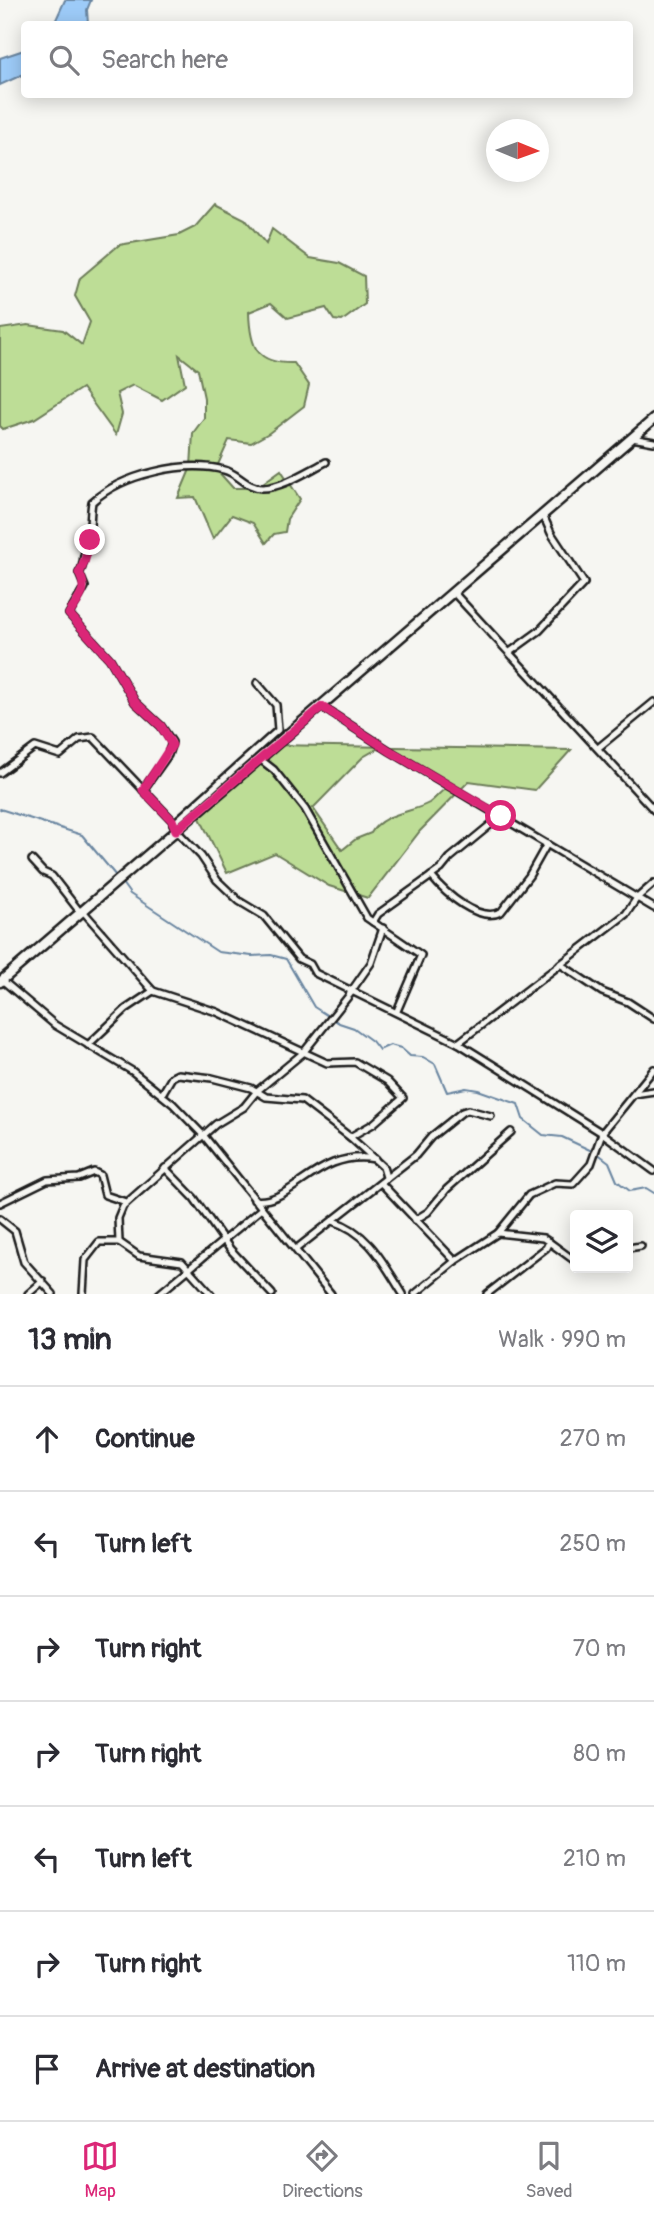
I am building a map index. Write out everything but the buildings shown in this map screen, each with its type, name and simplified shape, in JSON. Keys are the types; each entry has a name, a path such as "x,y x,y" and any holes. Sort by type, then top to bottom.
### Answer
{"main road":[{"path":"1,981 175,827 322,707 654,419"}],"street":[{"path":"632,438 654,442"},
{"path":"143,790 168,755 172,742 161,726 135,702 110,659 69,614 85,587 79,573 85,565 84,554 92,534 92,502 123,482 159,470 223,469 250,486 262,488 326,462"},
{"path":"510,652 539,631 584,583 551,534 543,515"},
{"path":"454,593 654,810"},
{"path":"175,827 278,730 276,705 257,683"},
{"path":"598,748 654,702"},
{"path":"322,707 390,751 654,908"},
{"path":"0,773 35,747 60,755 79,739 90,737 143,790 201,856 217,880 239,901 264,916 299,959 310,964 322,979 397,1011 458,1043 602,1133 654,1171"},
{"path":"260,759 274,770 305,809 367,918 421,954 397,1011"},
{"path":"373,922 378,914 431,876 501,816"},
{"path":"431,876 440,887 472,909 496,914 501,912 529,876 547,844"},
{"path":"32,860 43,872 52,876 153,991 217,1012 303,1053 335,1064 355,1062 387,1081 403,1098 373,1124 350,1137"},
{"path":"458,1043 626,914 636,898 654,883"},
{"path":"119,1242 119,1211 216,1124 244,1107 257,1091 303,1053 351,993 371,963 383,928"},
{"path":"560,964 603,992 628,1002 654,1019"},
{"path":"1,981 55,1026 132,1071 162,1094 204,1136 331,1294"},
{"path":"88,1045 126,1009 153,991"},
{"path":"415,1294 455,1261 498,1233 529,1195 555,1183 573,1184 591,1164 602,1133 654,1069"},
{"path":"162,1094 172,1077 178,1074 212,1079 257,1091 271,1098 302,1100 383,1167 386,1177"},
{"path":"634,1094 654,1091"},
{"path":"296,1249 416,1155 432,1137 462,1112 468,1110 491,1116"},
{"path":"415,1220 512,1132"},
{"path":"254,1200 279,1198 301,1180 332,1163 363,1157 375,1160"},
{"path":"165,1168 194,1198 224,1240 272,1294"},
{"path":"0,1203 47,1180 79,1178 94,1172 100,1175 105,1195 127,1202"},
{"path":"381,1183 455,1261"},
{"path":"159,1294 261,1209"},
{"path":"0,1219 15,1231 24,1262 53,1294"},
{"path":"333,1221 357,1231 372,1245 403,1294"},
{"path":"498,1233 543,1238 570,1257"},
{"path":"83,1294 86,1257 99,1242 119,1242 132,1254 158,1260 175,1260 189,1268 211,1294"},
{"path":"486,1294 546,1248 549,1242"},
{"path":"633,1247 641,1246"},
{"path":"28,1294 43,1281"}],"green space":[{"path":"215,204 245,219 266,244 272,229 310,258 339,263 364,276 365,304 342,321 334,320 326,308 288,318 271,303 249,312 251,335 258,351 271,360 294,363 309,385 304,406 269,433 251,443 229,440 216,469 233,488 256,488 281,470 300,499 287,519 285,532 274,534 266,543 253,523 232,515 213,539 195,497 178,498 191,467 193,433 204,418 204,398 198,370 179,355 185,384 162,400 133,385 117,393 122,414 116,435 82,388 34,419 3,429 0,426 0,329 28,325 63,330 82,345 90,322 75,296 80,278 119,245 179,235 195,227"},
{"path":"271,745 571,750 535,790 469,781 420,831 368,898 329,886 275,853 227,873 196,810","holes":["377,749 384,750 446,788 429,803 382,821 371,833 356,839 342,850 313,808 363,757"]}],"water":[{"path":"65,0 91,0 87,10 88,21 55,21"},
{"path":"21,51 21,75 0,85 0,58"}],"waterway":[{"path":"0,809 82,835 116,876"},
{"path":"122,883 130,894 218,952 271,955 286,959 314,1007 339,1023 354,1028 372,1041 379,1050 390,1045 401,1048 410,1056 423,1057 435,1064 447,1092 466,1088 478,1090 518,1104 523,1119 543,1135 562,1137 592,1151"},
{"path":"597,1153 609,1162 617,1181 630,1191 646,1188 654,1193"}],"route":[{"path":"90,540 84,554 85,565 79,573 85,581 84,590 69,614 101,647 135,702 161,726 172,742 168,755 143,790 172,820 176,830 322,707 390,751 501,816"}]}
